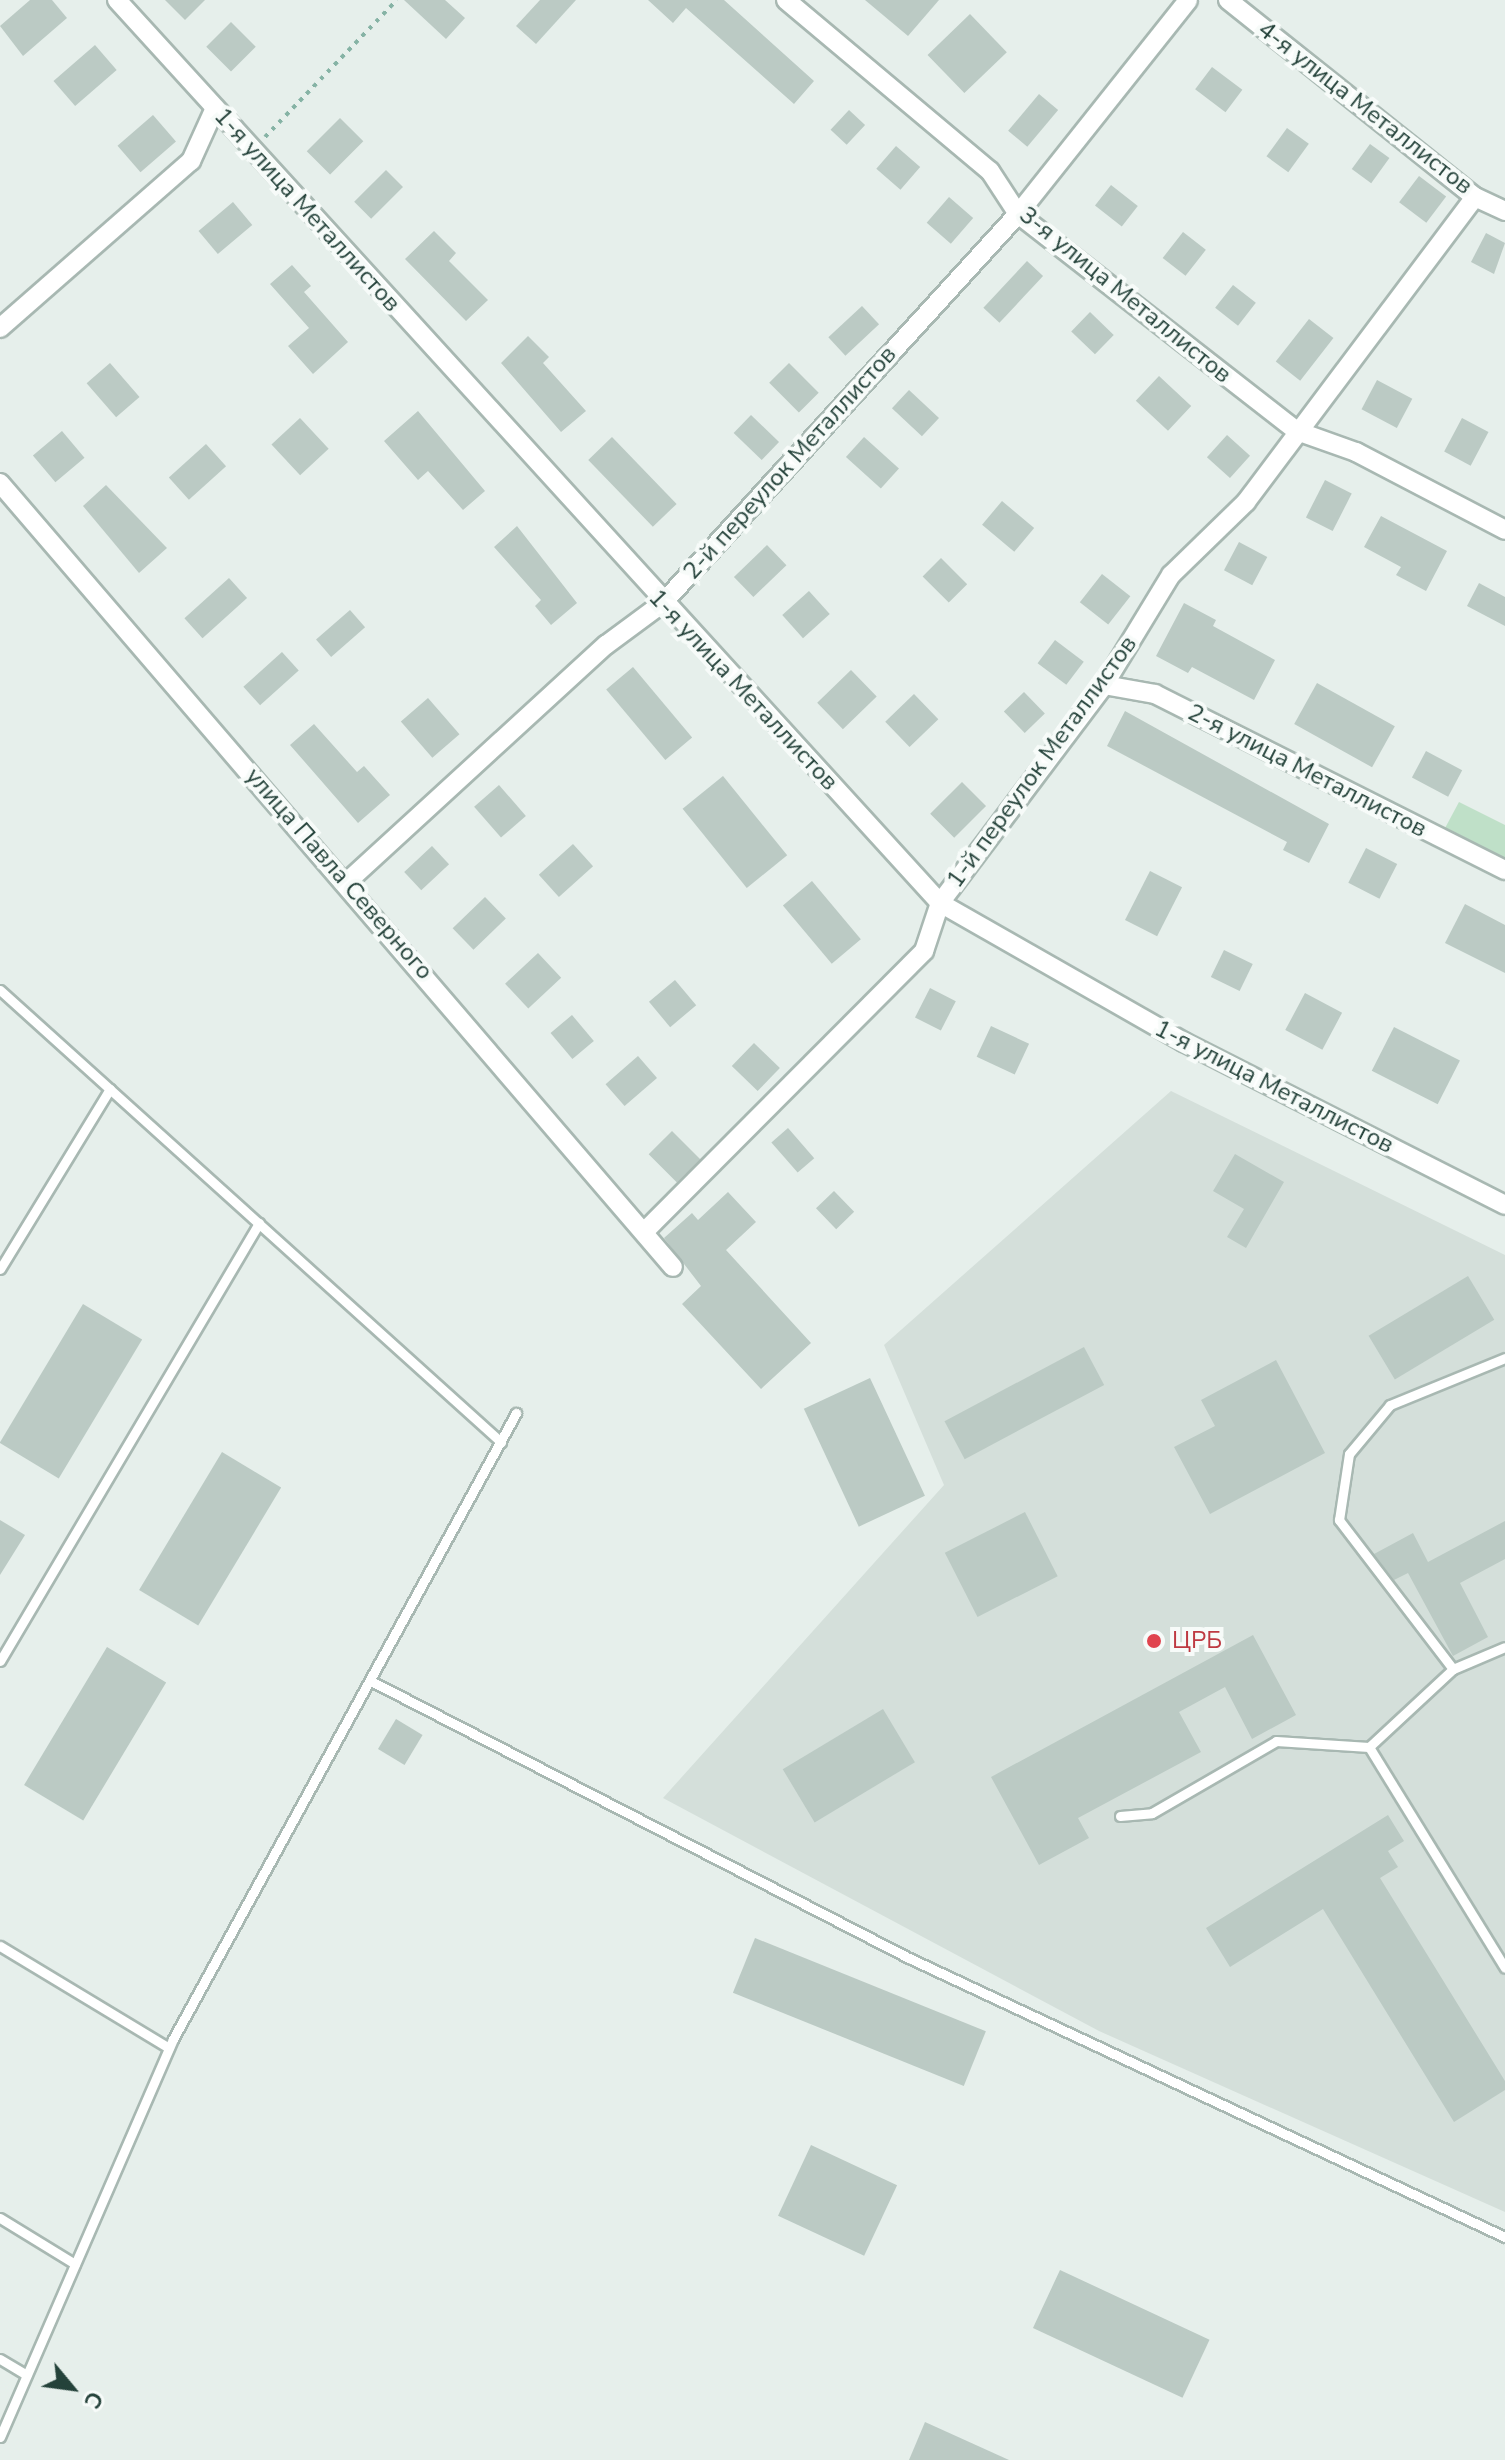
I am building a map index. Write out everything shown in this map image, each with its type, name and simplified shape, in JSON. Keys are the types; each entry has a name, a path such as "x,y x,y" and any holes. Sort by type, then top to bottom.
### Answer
{"street":[{"name":"1-я улица Металлистов","path":"117,0 663,603 940,903 1184,1042 1505,1205"},
{"name":"3-я улица Металлистов","path":"786,0 990,171 1018,214 1297,431 1356,452 1505,530"},
{"name":"2-й переулок Металлистов","path":"347,882 606,645 663,603 1018,214 1188,0"},
{"name":"4-я улица Металлистов","path":"1228,0 1475,197 1505,211"},
{"path":"0,328 191,161 215,108"},
{"name":"1-й переулок Металлистов","path":"646,1230 924,951 940,903 1104,685 1171,575 1246,502 1475,197"},
{"name":"улица Павла Северного","path":"0,483 646,1230 673,1267"},
{"name":"2-я улица Металлистов","path":"1104,685 1155,694 1505,870"}],"lane":[{"path":"0,990 501,1442"},
{"path":"0,1269 110,1089"},
{"path":"0,1661 259,1223"},
{"path":"1453,1669 1339,1520 1349,1454 1390,1405 1505,1358"},
{"path":"0,2437 169,2048 373,1682 516,1413"},
{"path":"1120,1816 1152,1813 1276,1741 1369,1747 1453,1669 1505,1647"},
{"path":"373,1682 909,1958 1505,2237"},
{"path":"1369,1747 1505,1968"},
{"path":"0,1946 169,2048"},
{"path":"0,2218 75,2264"},
{"path":"0,2359 27,2375"}],"path":[{"path":"252,150 397,0"}],"shaded area":[{"name":"ЦРБ","path":"1171,1091 1505,1255 1505,2212 1099,2031 663,1798 944,1485 884,1345"}],"green space":[{"path":"1459,802 1505,825 1505,862 1444,830"}],"building":[{"path":"30,0 52,0 67,18 23,56 0,26"},
{"path":"165,0 205,0 185,20"},
{"path":"404,0 445,0 465,18 446,39"},
{"path":"540,0 576,0 536,44 516,26"},
{"path":"648,0 724,0 814,81 794,104 686,8 673,23"},
{"path":"865,0 939,0 908,36"},
{"path":"970,14 1007,52 964,93 928,55"},
{"path":"231,22 256,47 231,71 206,47"},
{"path":"95,45 117,70 75,106 53,81"},
{"path":"1212,67 1242,90 1225,112 1195,89"},
{"path":"1039,94 1058,110 1027,147 1008,131"},
{"path":"849,110 865,125 847,145 831,130"},
{"path":"153,115 176,141 140,172 118,146"},
{"path":"340,118 363,141 330,175 307,151"},
{"path":"1287,128 1309,144 1288,172 1266,156"},
{"path":"1370,144 1389,158 1371,183 1352,169"},
{"path":"896,146 920,167 900,190 876,169"},
{"path":"386,170 403,187 371,219 354,202"},
{"path":"1419,176 1446,196 1426,223 1399,202"},
{"path":"1111,185 1138,206 1122,226 1095,205"},
{"path":"949,197 973,218 951,244 927,223"},
{"path":"233,202 252,225 218,254 199,231"},
{"path":"434,231 456,253 449,261 488,300 466,321 405,259"},
{"path":"1183,232 1206,250 1186,276 1163,258"},
{"path":"1486,233 1505,243 1494,274 1471,262"},
{"path":"1027,261 1043,276 999,323 983,308"},
{"path":"292,265 311,286 304,292 348,342 313,374 288,346 309,328 270,284"},
{"path":"1233,285 1256,303 1238,326 1215,308"},
{"path":"862,306 879,324 845,356 828,337"},
{"path":"1090,312 1114,335 1095,354 1071,331"},
{"path":"1309,319 1333,338 1300,381 1276,362"},
{"path":"528,336 549,357 543,363 586,411 561,432 501,363"},
{"path":"110,363 140,397 116,417 87,383"},
{"path":"789,363 819,393 799,412 769,383"},
{"path":"1159,376 1191,406 1168,431 1136,401"},
{"path":"1377,380 1412,399 1397,428 1362,409"},
{"path":"909,390 939,418 922,436 892,408"},
{"path":"418,411 485,491 463,510 428,471 418,480 384,441"},
{"path":"751,415 779,442 762,460 734,433"},
{"path":"300,418 329,449 300,475 271,445"},
{"path":"1462,418 1488,432 1471,466 1444,452"},
{"path":"62,431 84,458 55,482 33,455"},
{"path":"1227,435 1250,456 1230,478 1207,457"},
{"path":"612,437 677,504 653,527 588,460"},
{"path":"864,437 899,468 881,489 846,457"},
{"path":"206,444 226,466 189,500 169,477"},
{"path":"1325,480 1352,494 1333,531 1306,517"},
{"path":"106,485 167,548 139,573 83,506"},
{"path":"1002,501 1034,528 1014,552 982,525"},
{"path":"1381,516 1447,551 1426,591 1396,575 1401,567 1364,547"},
{"path":"517,526 577,603 551,625 535,606 541,600 494,547"},
{"path":"1239,542 1267,557 1252,585 1224,570"},
{"path":"767,545 786,565 753,597 734,577"},
{"path":"941,558 967,584 949,603 923,576"},
{"path":"1102,574 1130,596 1108,625 1080,602"},
{"path":"229,578 247,598 202,638 184,618"},
{"path":"1479,583 1505,597 1505,626 1467,606"},
{"path":"809,591 830,614 803,638 782,615"},
{"path":"1184,603 1216,620 1213,626 1275,660 1254,700 1192,667 1188,673 1156,656"},
{"path":"350,610 365,627 331,657 316,640"},
{"path":"1055,640 1084,662 1066,685 1038,663"},
{"path":"282,652 299,671 260,705 243,687"},
{"path":"633,667 692,737 665,760 606,689"},
{"path":"851,670 877,697 843,729 817,703"},
{"path":"1317,683 1395,726 1372,767 1294,724"},
{"path":"1024,692 1045,714 1025,733 1004,711"},
{"path":"914,694 938,719 910,747 885,722"},
{"path":"428,698 459,734 432,758 401,722"},
{"path":"1125,711 1329,824 1309,863 1283,850 1287,842 1107,746"},
{"path":"314,724 357,772 364,766 390,795 358,823 290,745"},
{"path":"1426,751 1462,770 1448,797 1412,777"},
{"path":"723,776 787,855 747,888 683,809"},
{"path":"962,782 986,806 954,838 930,814"},
{"path":"499,785 526,816 501,838 474,807"},
{"path":"573,844 593,866 559,897 539,875"},
{"path":"432,846 449,864 421,890 404,872"},
{"path":"1366,848 1397,864 1379,899 1348,883"},
{"path":"1150,871 1182,887 1157,936 1125,920"},
{"path":"812,881 861,939 832,964 783,905"},
{"path":"485,897 506,919 473,950 453,928"},
{"path":"1465,904 1505,925 1505,973 1445,943"},
{"path":"1224,950 1253,964 1240,991 1211,977"},
{"path":"538,953 561,978 528,1009 505,984"},
{"path":"675,980 696,1005 670,1027 649,1002"},
{"path":"930,988 956,1001 941,1031 915,1017"},
{"path":"1305,993 1342,1013 1322,1050 1285,1030"},
{"path":"572,1015 594,1041 572,1059 551,1033"},
{"path":"991,1026 1029,1044 1015,1075 977,1057"},
{"path":"1394,1027 1460,1061 1438,1104 1372,1071"},
{"path":"754,1043 780,1068 758,1091 732,1066"},
{"path":"638,1056 657,1078 625,1106 606,1084"},
{"path":"788,1128 814,1158 798,1173 771,1142"},
{"path":"672,1131 700,1159 677,1183 649,1154"},
{"path":"1235,1154 1284,1182 1246,1248 1227,1237 1244,1209 1213,1191"},
{"path":"834,1191 854,1212 836,1229 816,1208"},
{"path":"728,1192 756,1222 726,1250 811,1343 761,1389 682,1304 701,1286 664,1238 692,1213 698,1220"},
{"path":"1468,1276 1494,1320 1395,1379 1369,1336"},
{"path":"83,1304 142,1340 59,1478 0,1442"},
{"path":"1084,1347 1104,1385 965,1459 944,1421"},
{"path":"1276,1360 1325,1453 1210,1514 1174,1447 1215,1426 1201,1400"},
{"path":"870,1378 925,1496 859,1527 804,1409"},
{"path":"222,1452 281,1488 198,1626 139,1590"},
{"path":"1025,1512 1058,1576 977,1617 945,1553"},
{"path":"0,1520 25,1535 0,1575"},
{"path":"1505,1521 1505,1559 1460,1583 1488,1637 1453,1656 1408,1573 1394,1580 1374,1554 1413,1533 1428,1562"},
{"path":"1253,1635 1296,1715 1252,1739 1225,1687 1179,1712 1201,1752 1078,1818 1089,1838 1039,1865 991,1777"},
{"path":"107,1647 166,1683 83,1821 24,1785"},
{"path":"883,1709 915,1762 815,1822 783,1769"},
{"path":"396,1719 423,1735 405,1765 378,1749"},
{"path":"1388,1815 1404,1841 1388,1851 1398,1867 1380,1878 1505,2081 1505,2090 1454,2122 1323,1909 1230,1967 1206,1928"},
{"path":"755,1938 986,2031 964,2086 733,1993"},
{"path":"811,2145 897,2185 864,2256 778,2216"},
{"path":"1060,2270 1210,2340 1182,2398 1033,2328"},
{"path":"925,2422 1009,2460 909,2460"}],"place":[{"name":"ЦРБ","path":"1154,1641"}]}
